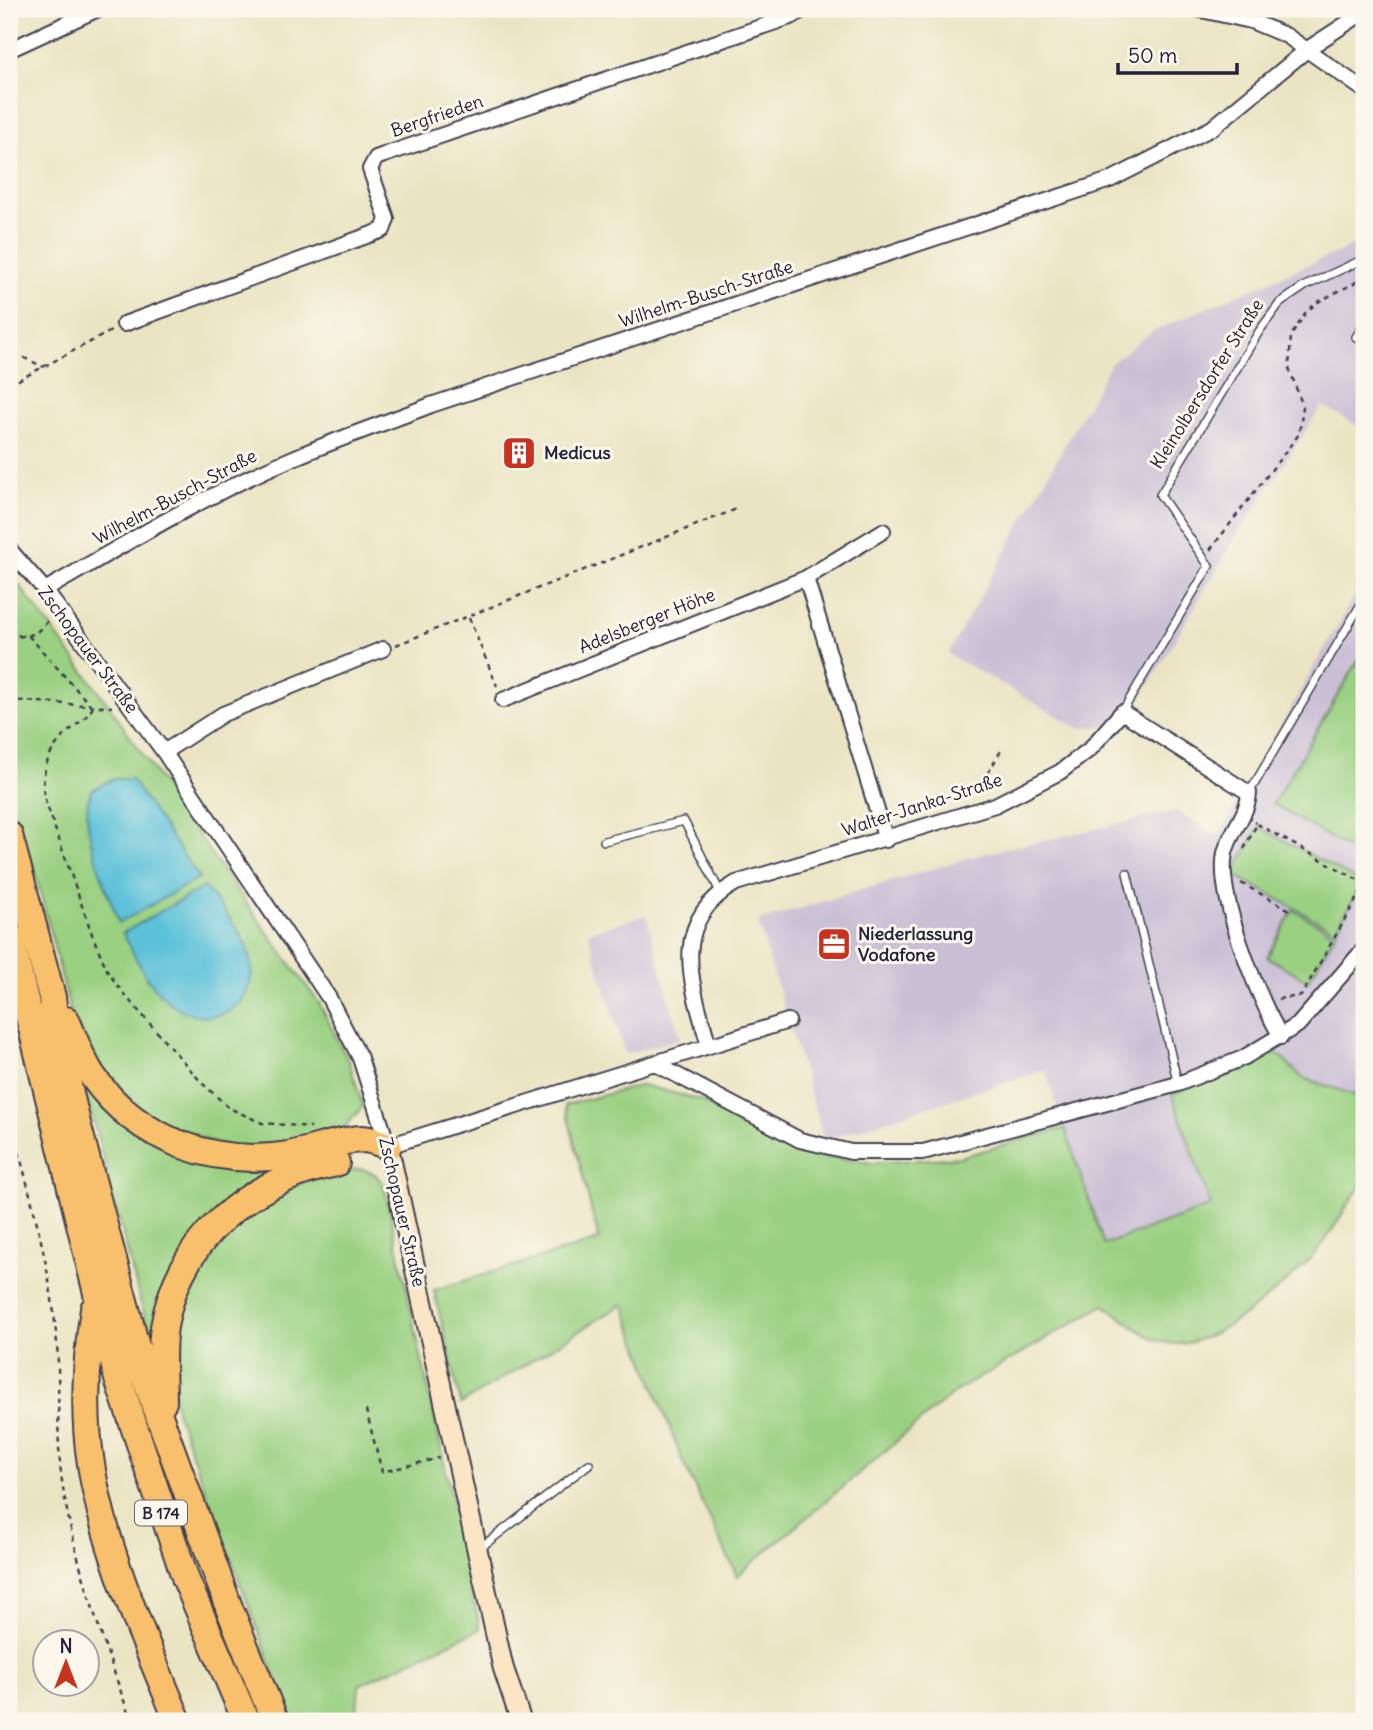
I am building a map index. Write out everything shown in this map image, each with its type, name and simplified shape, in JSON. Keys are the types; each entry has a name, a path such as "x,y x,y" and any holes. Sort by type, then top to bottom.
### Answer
{"highway":[{"name":"B 174","path":"9,835 52,997 57,1039 98,1206 142,1369 225,1597 275,1721"},
{"name":"B 174","path":"9,935 96,1297 157,1501 201,1620 246,1721"},
{"path":"52,997 67,1022 86,1065 105,1092 131,1116 162,1137 204,1153 242,1158 287,1156 363,1139 388,1146"},
{"path":"163,1422 162,1356 167,1313 182,1272 208,1233 240,1202 274,1182 308,1169 363,1157 388,1146"},
{"path":"96,1297 88,1346 88,1437 93,1476 125,1583 178,1721"}],"street":[{"path":"9,50 98,9"},
{"name":"Bergfrieden","path":"124,324 383,230 387,219 370,169 376,158 793,16 804,9"},
{"path":"1197,9 1251,21 1309,48 1364,90"},
{"name":"Wilhelm-Busch-Straße","path":"45,590 183,511 290,459 431,405 1110,180 1212,128 1309,48 1364,12"},
{"name":"Adelsberger Höhe","path":"503,700 806,578 883,531"},
{"name":"Zschopauer Straße","path":"9,549 45,590 164,752 349,1033 369,1083 388,1146 455,1454 517,1720"},
{"path":"806,578 886,840"},
{"path":"164,752 223,714 383,649"},
{"path":"1122,712 1249,793 1242,815 1229,839 1224,868 1247,965 1263,1004 1281,1037"},
{"name":"Walter-Janka-Straße","path":"709,1046 694,992 689,955 699,918 720,892 736,883 995,805 1060,772 1090,749 1122,712"},
{"path":"654,1063 800,1140 822,1147 879,1154 946,1148 1178,1084 1243,1058 1281,1037 1310,1013 1364,949"},
{"path":"388,1146 788,1021"}],"lane":[{"name":"Kleinolbersdorfer Straße","path":"1204,559 1160,495 1260,330 1280,303 1305,286 1364,259"},
{"path":"1356,337 1364,325"},
{"path":"1122,712 1209,566 1204,559"},
{"path":"1249,793 1364,599"},
{"path":"604,841 684,821 720,892"},
{"path":"1127,873 1178,1084"},
{"path":"477,1550 589,1464"}],"path":[{"path":"1204,559 1299,434 1304,407 1289,368 1288,346 1296,326 1318,302 1364,278"},
{"path":"9,385 124,324"},
{"path":"9,346 11,352 44,367"},
{"path":"383,649 469,618 739,508"},
{"path":"9,638 35,634 52,617"},
{"path":"469,618 503,700"},
{"path":"9,629 20,636"},
{"path":"28,635 93,707"},
{"path":"9,700 93,707"},
{"path":"93,707 88,716 53,747 44,769 43,784 50,816 108,972 202,1083 229,1108 269,1124 314,1126"},
{"path":"988,772 1002,750"},
{"path":"1242,815 1364,885 1301,996 1269,999 1263,1004"},
{"path":"1240,855 1257,824"},
{"path":"1241,883 1290,910"},
{"path":"9,1114 50,1293 56,1333 58,1445 62,1484 82,1567 131,1721"},
{"path":"366,1410 382,1472 455,1454"}],"shaded area":[{"path":"1364,241 1364,429 1322,406 1232,543 1125,725 1079,728 948,654 1111,363 1153,331"},
{"path":"1364,579 1364,1098 1303,1078 1276,1053 1172,1095 1211,1206 1103,1245 1045,1070 824,1140 758,921 982,854 1176,811 1218,836"},
{"path":"646,915 680,1039 625,1054 588,932"}],"green space":[{"path":"9,572 103,697 225,874 319,1003 350,1065 363,1106 340,1133 303,1143 230,1148 157,1122 111,1084 71,1014 35,871 9,803"},
{"path":"1364,651 1364,858 1273,804"},
{"path":"1259,827 1362,883 1336,931 1233,874"},
{"path":"1293,910 1335,934 1308,981 1267,957"},
{"path":"1276,1053 1303,1078 1364,1098 1364,1183 1322,1245 1295,1274 1235,1321 1196,1341 1179,1344 1148,1336 1104,1305 955,1392 737,1576 682,1460 623,1304 461,1404 434,1290 599,1240 565,1105 643,1085 703,1101 736,1124 776,1143 823,1156 872,1163 960,1157 1065,1128 1104,1245 1211,1206 1172,1094"},
{"path":"82,1077 112,1113 286,1163 242,1190 153,1350"},
{"path":"362,1169 375,1174 384,1185 480,1629 359,1685 356,1721 292,1721 177,1414 172,1368 177,1325 191,1285 212,1249 241,1219 276,1194 317,1178"}],"water":[{"path":"113,779 131,779 199,878 119,923 95,856 88,819 88,803 92,790"},
{"path":"204,887 239,932 247,948 251,966 250,982 245,996 236,1007 209,1017 193,1015 167,1000 145,974 123,933"}],"place":[{"name":"Medicus","path":"519,453"},
{"name":"Niederlassung Vodafone","path":"834,944"}]}
